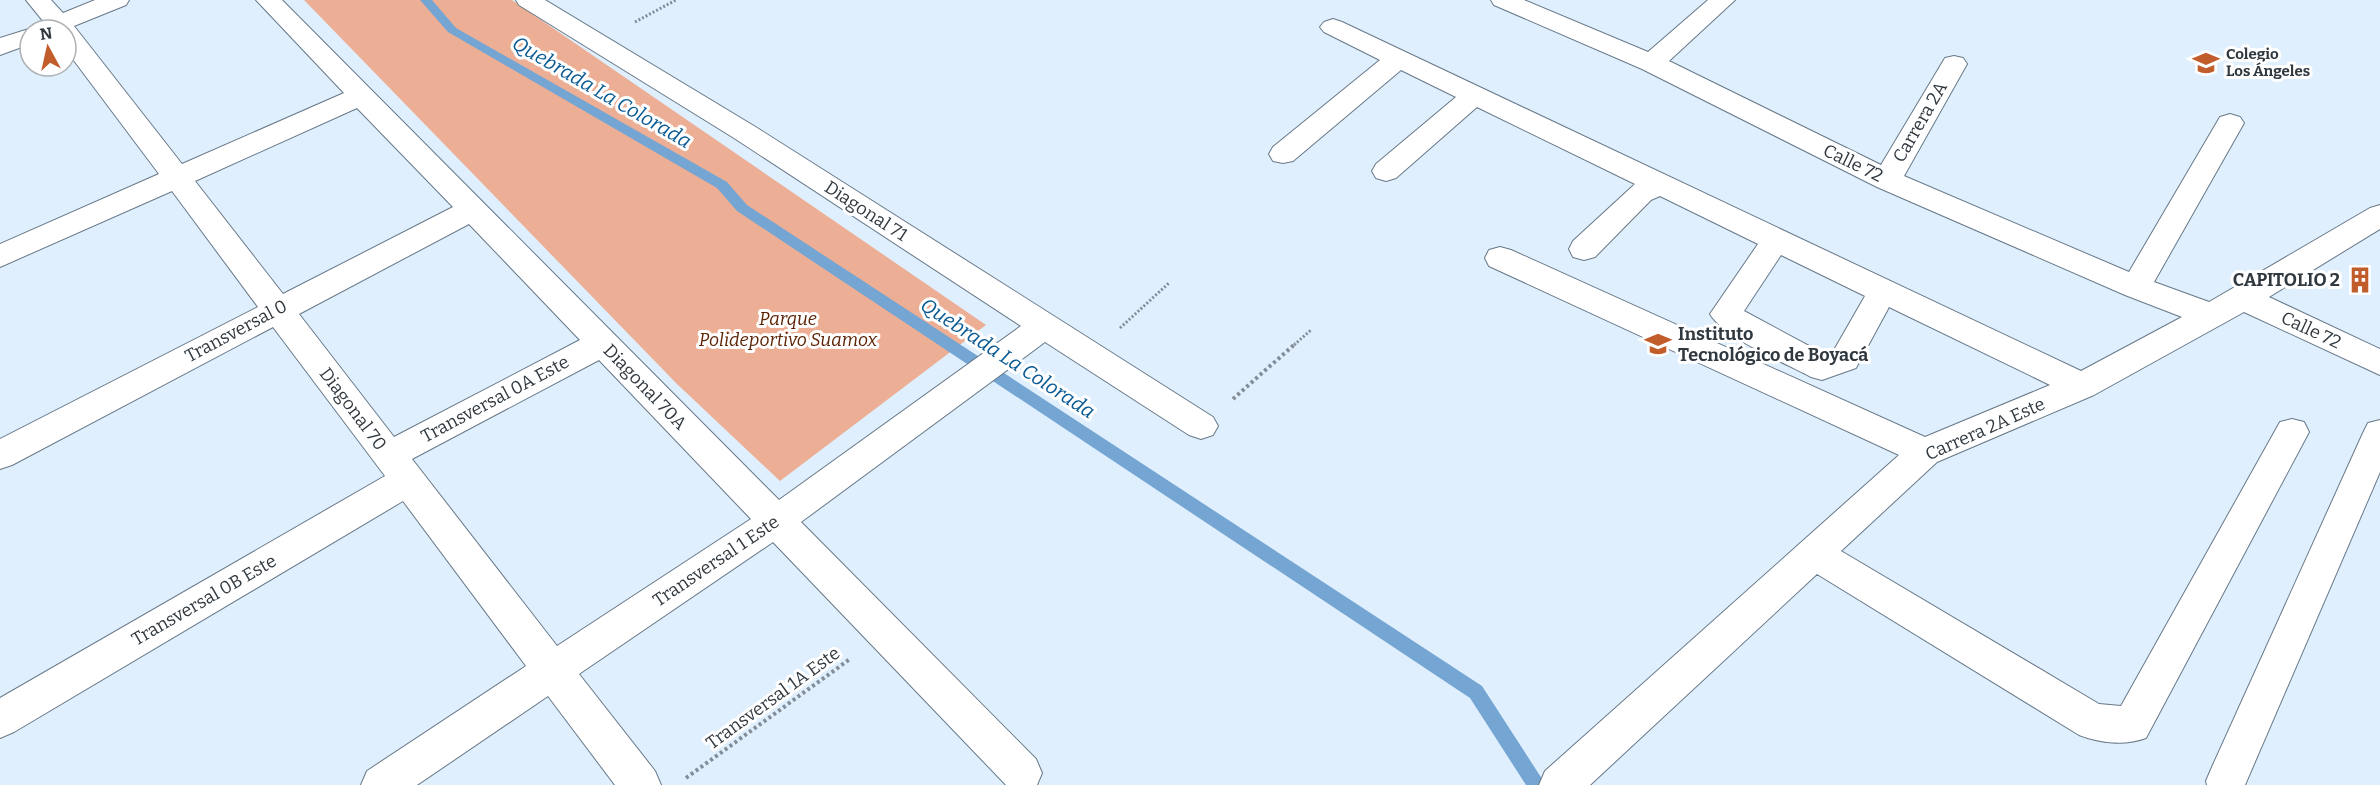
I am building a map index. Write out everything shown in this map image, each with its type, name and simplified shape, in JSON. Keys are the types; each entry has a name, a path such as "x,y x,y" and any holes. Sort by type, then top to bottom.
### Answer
{"street":[{"name":"Diagonal 70","path":"38,0 50,18"},
{"path":"78,19 117,0"},
{"name":"Diagonal 70A","path":"268,0 1022,773"},
{"name":"Diagonal 71","path":"528,0 595,43 743,131 1042,327 1201,426"},
{"name":"Calle 72","path":"1503,0 1651,63 1887,180 2136,287 2209,315"},
{"path":"1651,63 1723,0"},
{"path":"1333,27 2082,387"},
{"path":"0,48 18,40"},
{"name":"Diagonal 70","path":"78,54 176,178 640,785"},
{"path":"1283,154 1399,58"},
{"name":"Carrera 2A","path":"1887,180 1954,64"},
{"path":"1386,171 1475,95"},
{"path":"0,256 361,96"},
{"path":"2136,287 2230,123"},
{"path":"1584,249 1641,193 1661,185"},
{"name":"Transversal 0","path":"0,454 472,210"},
{"name":"Carrera 2A Este","path":"1560,785 1925,452 2082,387 2242,298 2380,215"},
{"path":"1776,240 1726,314 1742,326 1822,368 1845,359 1883,291"},
{"path":"1500,258 1925,452"},
{"name":"Calle 72","path":"2242,298 2380,363"},
{"name":"Transversal 1 Este","path":"382,785 776,521 1042,327"},
{"name":"Transversal 0A Este","path":"398,468 603,343"},
{"path":"1815,554 2093,722 2132,725 2292,432"},
{"path":"2226,781 2380,433"},
{"name":"Transversal 0B Este","path":"0,719 398,468"}],"path":[{"path":"1090,356 1170,282"},
{"path":"1201,426 1311,330"},
{"name":"Transversal 1A Este","path":"676,785 886,634"}],"green space":[{"name":"Parque Polideportivo Suamox","path":"304,0 512,0 986,325 780,481 677,384"}],"waterway":[{"name":"Quebrada La Colorada","path":"426,0 452,30 722,185 742,208 1476,692 1537,785"}],"place":[{"name":"Colegio Los Ángeles","path":"2206,63"},
{"name":"CAPITOLIO 2","path":"2360,280"},
{"name":"Instituto Tecnológico de Boyacá","path":"1658,344"}]}
